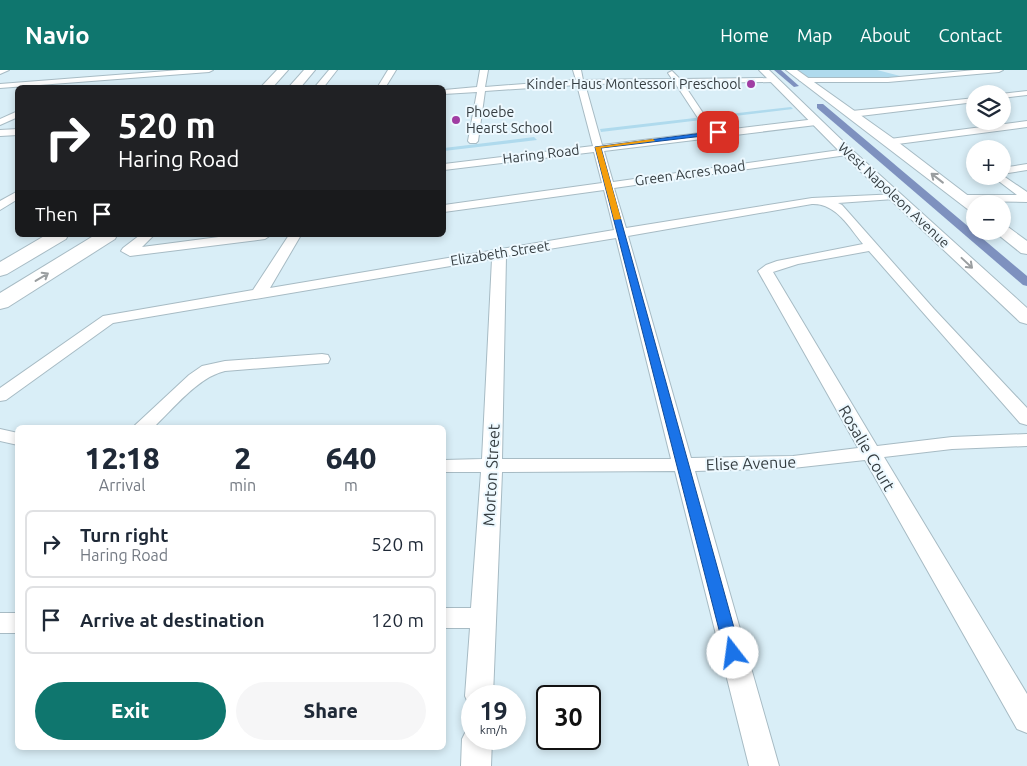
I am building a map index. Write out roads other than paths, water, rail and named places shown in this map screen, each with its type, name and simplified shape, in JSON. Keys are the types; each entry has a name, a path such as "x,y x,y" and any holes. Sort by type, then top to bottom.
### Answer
{"highway":[{"path":"268,85 283,70"},
{"path":"296,85 310,70"},
{"path":"0,270 56,237"},
{"path":"0,302 105,237"}],"main road":[{"name":"West Napoleon Avenue","path":"764,70 786,91 837,104 890,142 966,201"},
{"name":"West Napoleon Avenue","path":"791,70 803,80 806,96 816,122 1027,318"},
{"path":"1011,237 1027,249"}],"street":[{"path":"0,72 5,70"},
{"path":"71,85 98,70"},
{"path":"84,78 165,70"},
{"path":"180,82 196,70"},
{"path":"0,84 209,70"},
{"path":"320,85 333,70"},
{"path":"383,85 392,70"},
{"path":"473,141 484,70"},
{"path":"577,70 764,766"},
{"path":"670,70 701,116"},
{"path":"803,80 867,81 925,78 999,70"},
{"path":"889,71 925,78"},
{"path":"446,92 581,82 774,80"},
{"path":"1011,95 1027,93"},
{"path":"852,114 966,101"},
{"path":"0,122 15,114"},
{"name":"Haring Road","path":"446,167 816,122"},
{"path":"890,142 1027,124"},
{"path":"0,133 15,132"},
{"name":"Green Acres Road","path":"446,209 847,152"},
{"path":"1011,170 1027,167"},
{"path":"1009,185 1027,198"},
{"path":"0,206 15,196"},
{"name":"Elizabeth Street","path":"0,396 106,319 821,200 894,196"},
{"path":"962,198 1027,198"},
{"path":"821,200 838,207 929,312 1027,419"},
{"path":"145,237 128,251 249,237"},
{"path":"259,293 294,237"},
{"name":"Rosalie Court","path":"872,246 784,263 767,268 765,271 1027,720"},
{"name":"Morton Street","path":"480,685 492,466 499,253"},
{"path":"144,425 195,378 208,370 225,366 322,359"},
{"path":"0,435 15,438"},
{"name":"Elise Avenue","path":"446,466 683,465 793,462 952,443 1027,440"},
{"path":"446,618 483,618"},
{"path":"0,623 15,623"},
{"path":"476,766 477,750"}],"waterway":[{"path":"777,70 796,86"},
{"path":"820,106 1027,282"}],"place":[{"name":"Kinder Haus Montessori Preschool","path":"751,84"},
{"name":"Phoebe Hearst School","path":"456,120"}]}
